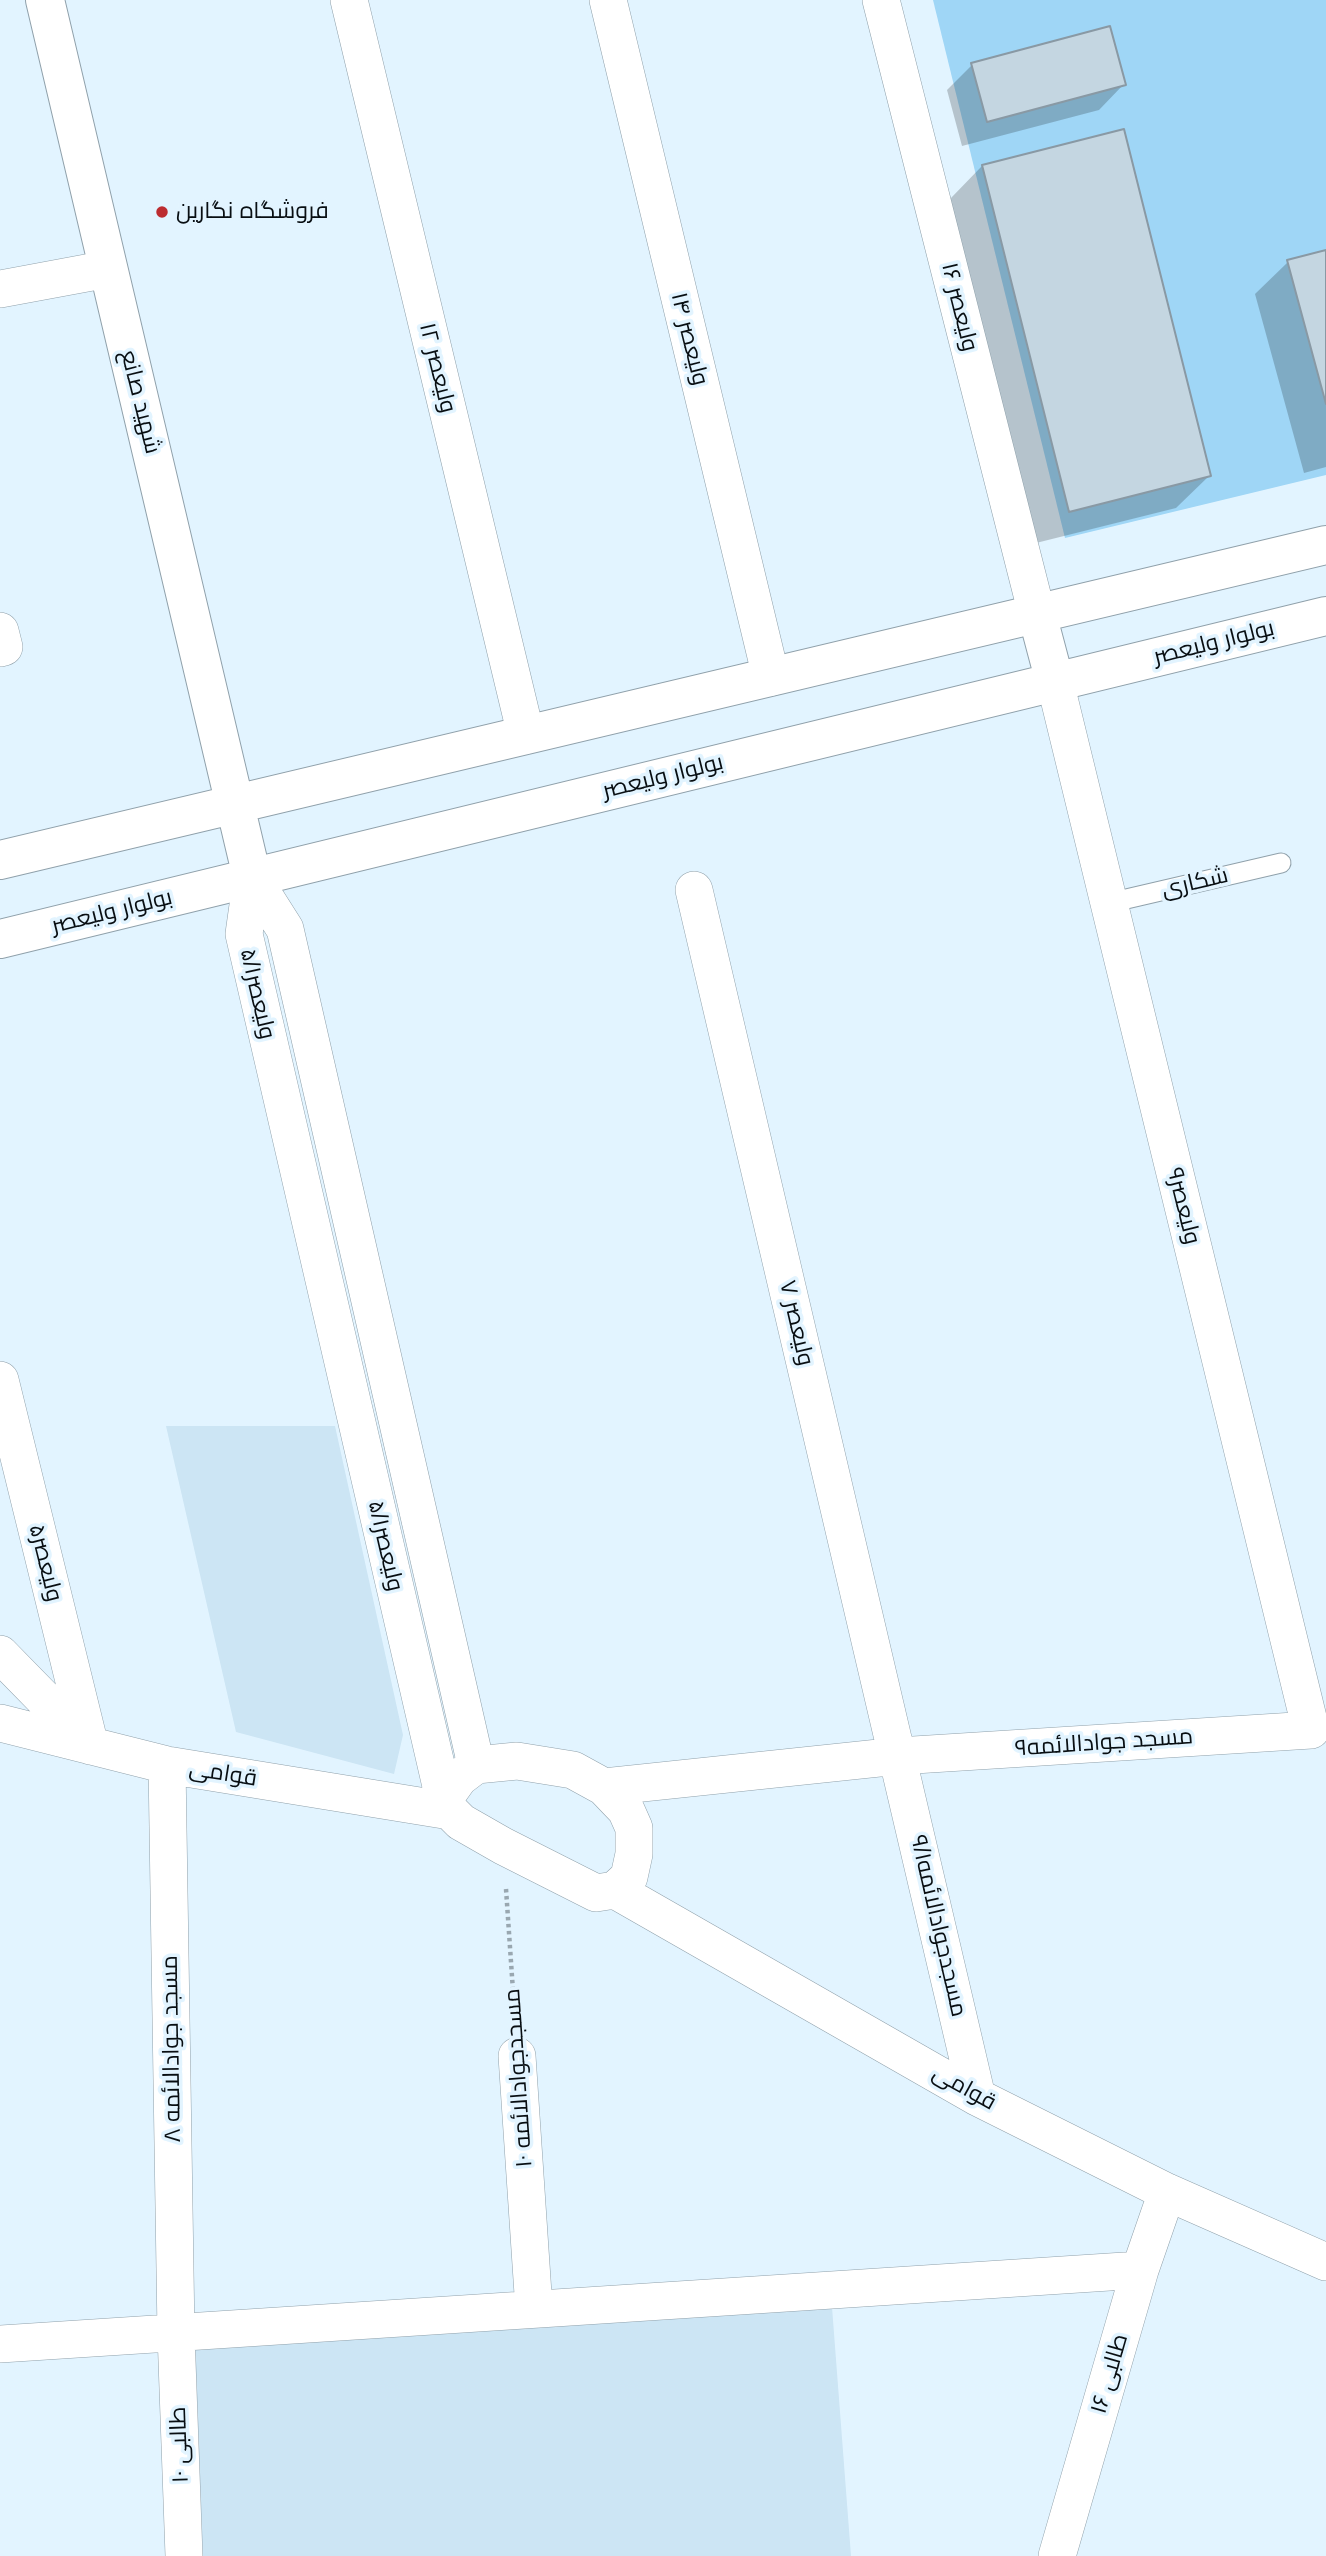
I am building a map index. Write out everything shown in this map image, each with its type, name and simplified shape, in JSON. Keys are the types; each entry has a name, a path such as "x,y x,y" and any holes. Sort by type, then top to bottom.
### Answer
{"street":[{"name":"شهید صانع","path":"45,0 237,804 252,877"},
{"name":"ولیعصر ۱۲","path":"349,0 526,735"},
{"name":"ولیعصر ۱۴","path":"608,0 771,677"},
{"name":"ولیعصر ۱۶","path":"881,0 1037,614"},
{"path":"0,289 108,269"},
{"path":"0,860 1326,545"},
{"path":"1037,614 1055,682"},
{"name":"بولوار ولیعصر","path":"0,939 1326,616"},
{"name":"ولیعصر۹","path":"1055,682 1319,1734"},
{"name":"ولیعصر۵/۱","path":"252,877 285,929 476,1765"},
{"name":"ولیعصر۵/۱","path":"252,877 244,934 447,1805"},
{"name":"ولیعصر ۷","path":"694,890 898,1756"},
{"name":"ولیعصر۵","path":"0,1380 90,1745"},
{"path":"0,1654 90,1745"},
{"name":"قوامی","path":"0,1723 167,1765 447,1805"},
{"name":"مسجد جوادالائمه۹","path":"604,1787 898,1756 1319,1734"},
{"name":"مسجدجوادالائمه۹/۱","path":"898,1756 977,2096"},
{"path":"517,1761 573,1770 604,1787 626,1810 634,1828 634,1854 629,1877 615,1890 596,1893 461,1822 447,1805 459,1778 476,1765 517,1761"},
{"name":"۸ مسجد جوادالائمه","path":"167,1765 176,2333"},
{"name":"قوامی","path":"615,1890 977,2096 1167,2192 1326,2262"},
{"name":"مسجدجوادالائمه ۱۰","path":"517,2056 534,2309"},
{"name":"طالبی ۱۶","path":"1057,2556 1140,2270 1167,2192"},
{"path":"0,2344 1140,2270"},
{"name":"طالبی ۱۰","path":"176,2333 184,2556"}],"lane":[{"name":"شکاری","path":"1109,903 1281,863"}],"path":[{"name":"مسجدجوادالائمه ۱۰","path":"503,1846 517,2056"}],"shaded area":[{"path":"933,0 1326,0 1326,475 1065,538"},
{"path":"166,1426 335,1426 403,1735 394,1774 236,1732"},
{"path":"832,2307 851,2556 203,2556 195,2345"}],"building":[{"path":"1110,26 1126,85 987,122 971,63"},
{"path":"1124,129 1211,476 1069,512 982,165"},
{"path":"1326,250 1326,404 1287,260"}],"place":[{"name":"فروشگاه نگارین","path":"162,212"}]}
